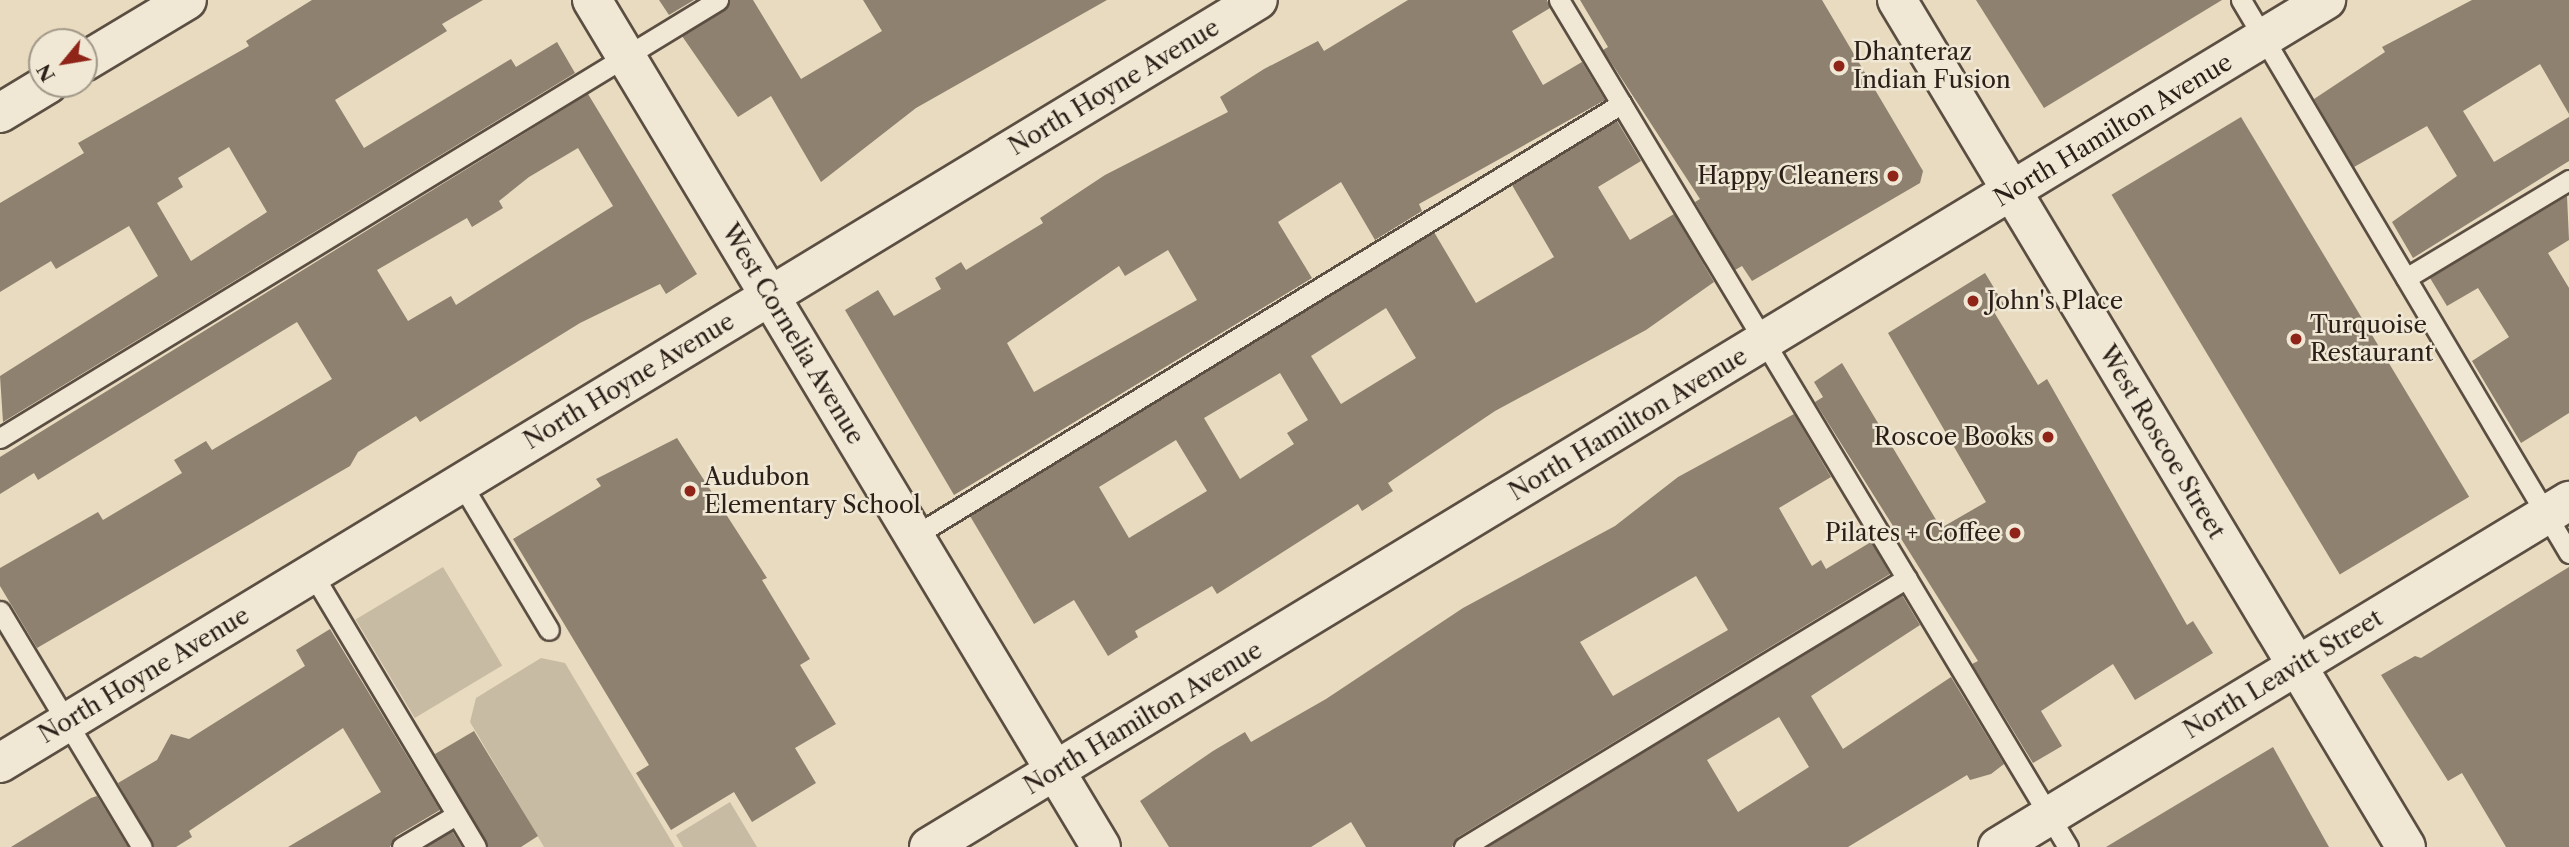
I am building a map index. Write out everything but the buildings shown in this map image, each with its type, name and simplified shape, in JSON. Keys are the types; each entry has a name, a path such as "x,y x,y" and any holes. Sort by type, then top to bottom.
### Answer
{"street":[{"path":"98,54 187,0"},
{"name":"West Cornelia Avenue","path":"592,0 1101,847"},
{"name":"North Hoyne Avenue","path":"0,763 1258,0"},
{"name":"West Roscoe Street","path":"1897,0 2406,847"},
{"name":"North Hamilton Avenue","path":"929,847 2326,0"},
{"path":"0,113 28,96"},
{"name":"North Leavitt Street","path":"1998,847 2059,831 2297,666 2557,508"}],"lane":[{"path":"0,438 718,0"},
{"path":"1559,0 2059,831"},
{"path":"2241,0 2406,278 2557,508 2569,553"},
{"path":"914,536 1622,104"},
{"path":"2406,278 2569,180"},
{"path":"461,483 549,630"},
{"path":"312,573 476,847"},
{"path":"1464,847 1907,578"},
{"path":"0,611 142,847"},
{"path":"402,847 456,815"}],"shaded area":[{"path":"443,567 502,666 415,718 356,620"},
{"path":"541,658 565,663 675,847 544,847 470,722 476,698"},
{"path":"730,802 757,847 683,847 676,835"}],"place":[{"name":"Dhanteraz Indian Fusion","path":"1839,66"},
{"name":"Happy Cleaners","path":"1893,176"},
{"name":"John's Place","path":"1973,301"},
{"name":"Turquoise Restaurant","path":"2296,339"},
{"name":"Roscoe Books","path":"2048,437"},
{"name":"Audubon Elementary School","path":"690,491"},
{"name":"Pilates + Coffee","path":"2015,533"}]}
